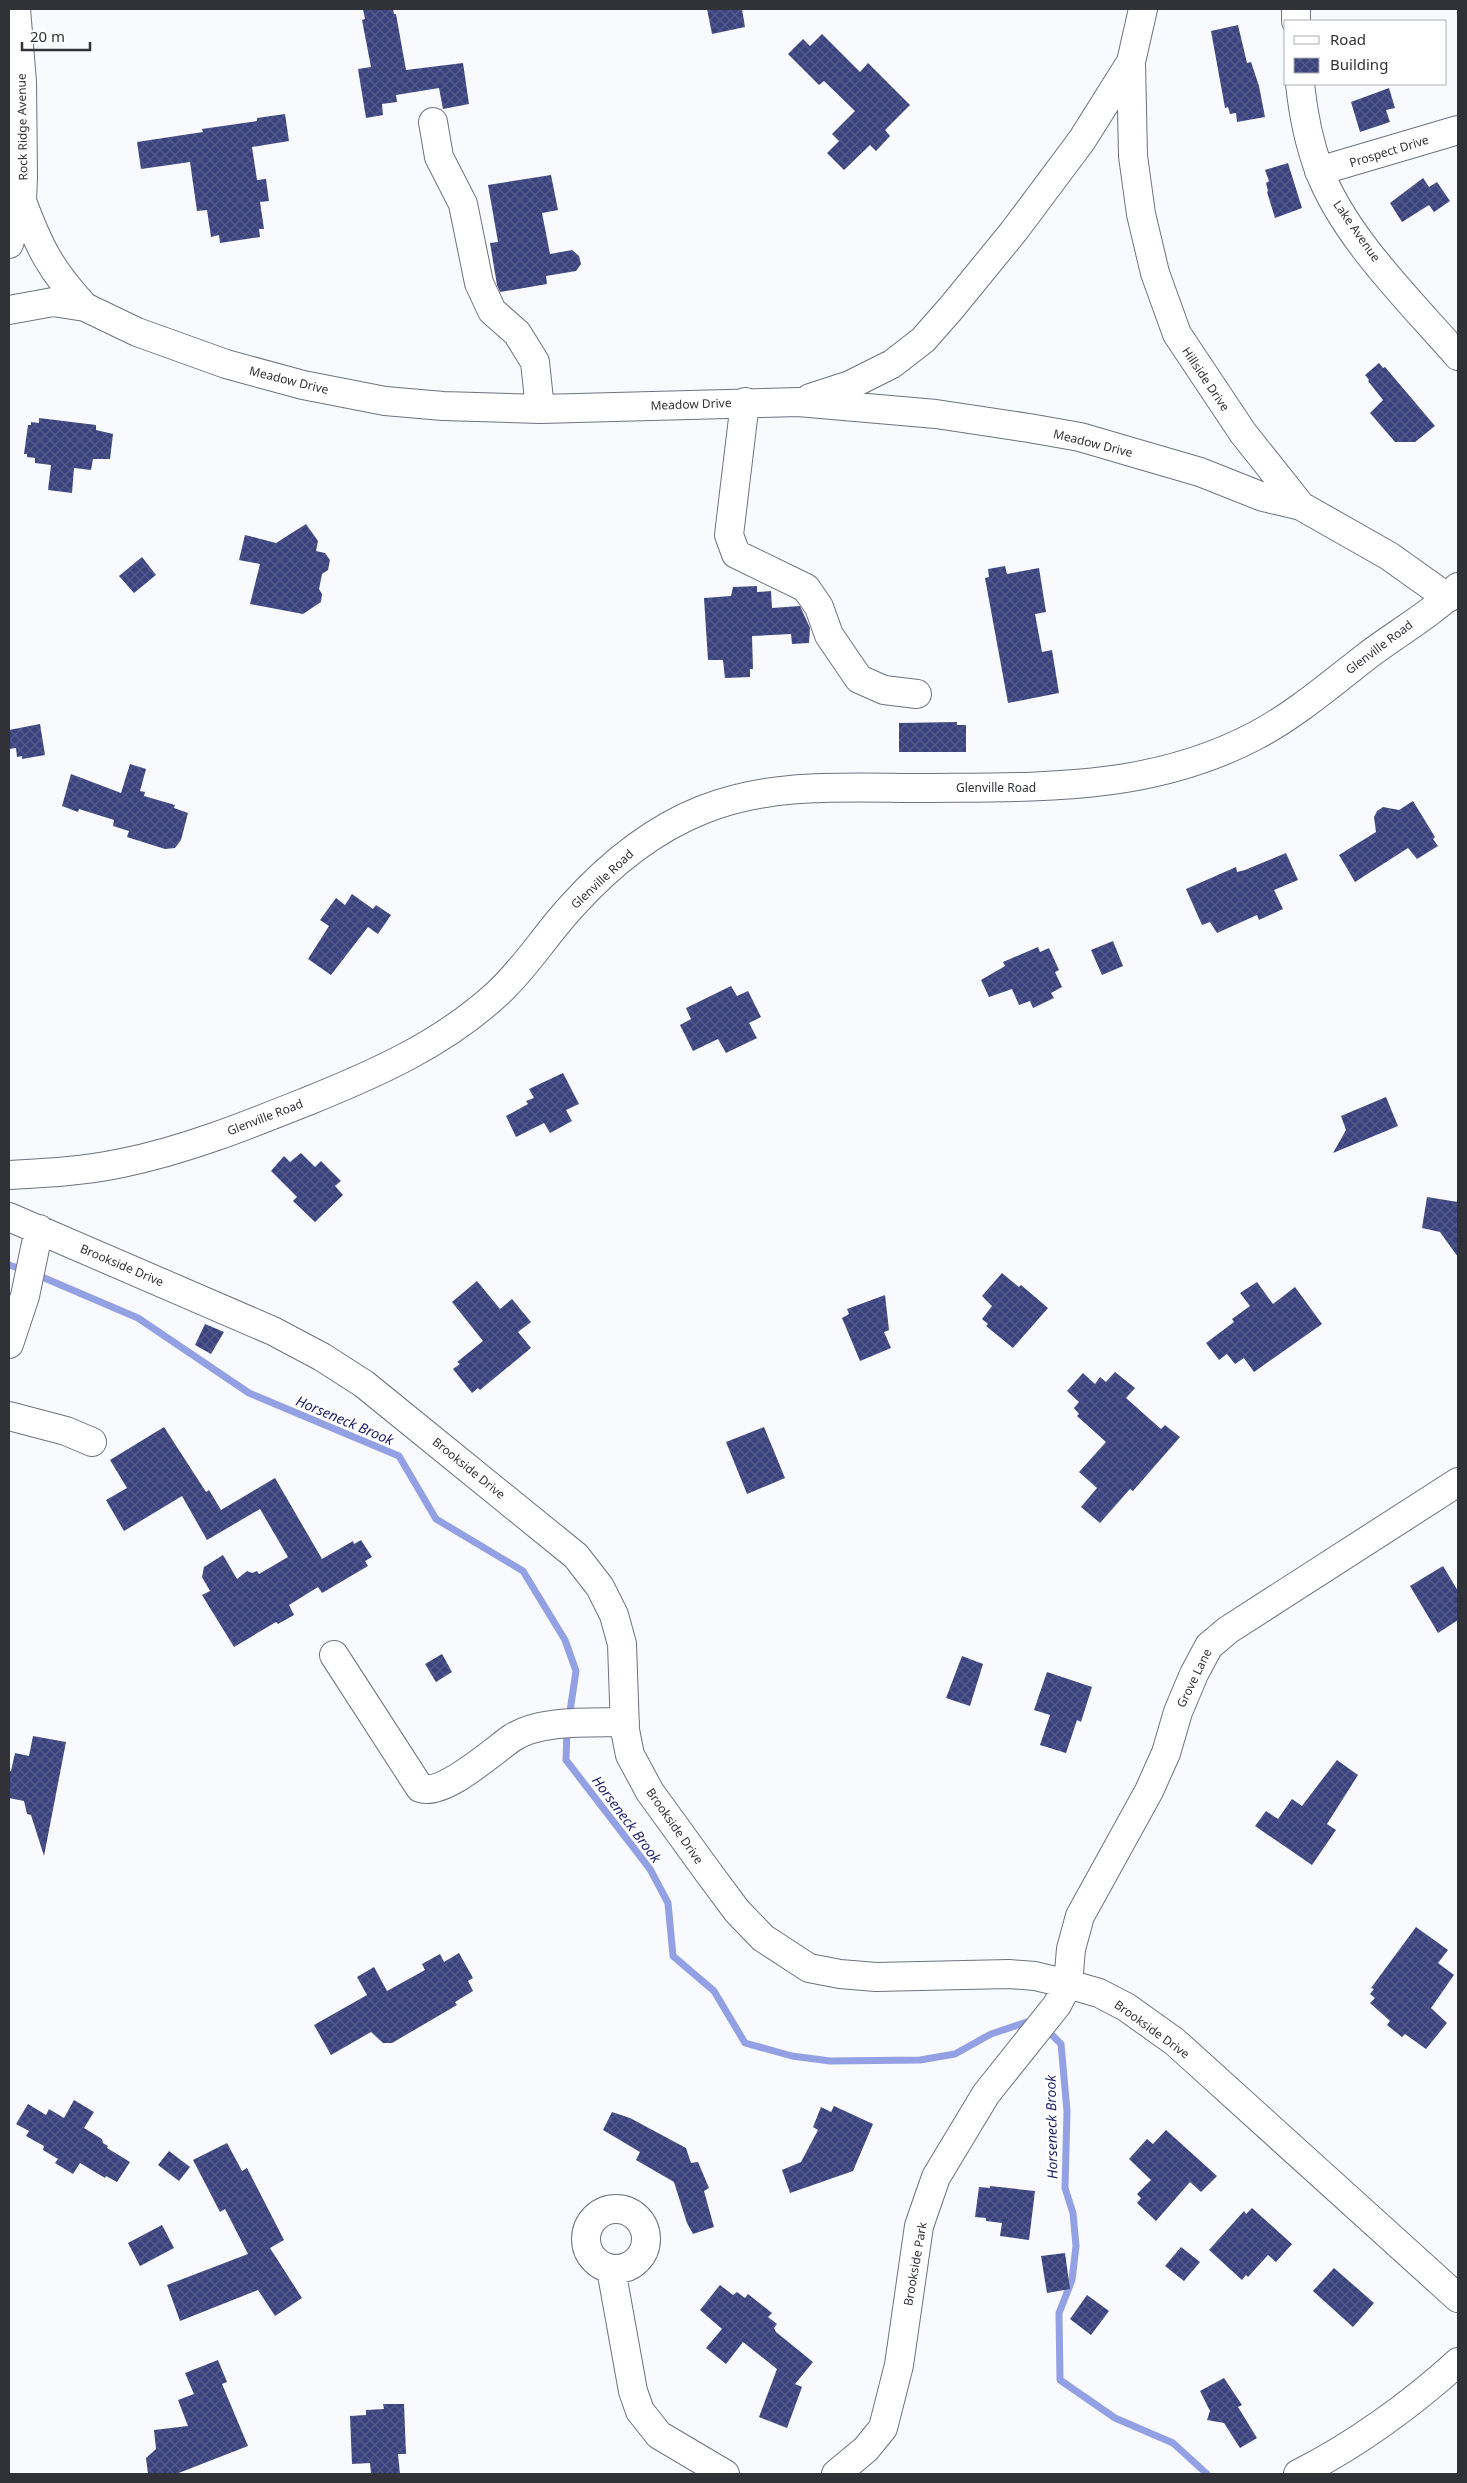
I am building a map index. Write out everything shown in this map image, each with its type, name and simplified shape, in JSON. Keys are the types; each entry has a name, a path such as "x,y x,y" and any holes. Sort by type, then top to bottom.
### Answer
{"street":[{"name":"Rock Ridge Avenue","path":"9,244 22,201 22,82 16,9"},
{"name":"Hillside Drive","path":"1142,9 1131,62 1133,156 1141,214 1155,273 1176,334 1243,433 1301,506 1455,596"},
{"name":"Hillside Drive","path":"798,402 850,385 892,364 923,340 1002,246 1082,140 1131,62"},
{"name":"Lake Avenue","path":"1300,85 1312,148 1319,171 1338,208 1367,250 1458,356"},
{"path":"433,122 439,157 463,204 479,283 492,311 518,333 535,362 540,409"},
{"name":"Prospect Drive","path":"1319,171 1458,130"},
{"name":"Meadow Drive","path":"22,201 44,255 60,281 84,307"},
{"name":"Meadow Drive","path":"9,310 53,302 84,307 136,332 226,364 303,385 385,401 443,406 540,409 798,402 936,414 1080,438 1200,472 1263,497 1301,506"},
{"path":"744,402 729,535 736,554 806,588 819,607 829,635 859,679 884,690 917,694"},
{"name":"Glenville Road","path":"9,1175 59,1173 123,1163 194,1144 283,1111 405,1059 474,1014 502,989 538,950 570,908 623,857 662,830 701,810 749,795 798,788 1066,786 1154,774 1190,765 1259,734 1310,700 1395,634 1455,596"},
{"name":"Brookside Drive","path":"9,1217 273,1331 322,1357 364,1384 544,1528 576,1556 600,1587 614,1614 622,1644 625,1722 630,1756 650,1792 708,1872 737,1911 763,1938 809,1968 840,1974 876,1977 1009,1974 1035,1976 1062,1995 1099,1993 1113,2000 1175,2042 1458,2298"},
{"path":"9,1344 27,1287 39,1229"},
{"path":"9,1416 66,1431 92,1442"},
{"name":"Grove Lane","path":"1062,1995 1071,1948 1080,1916 1149,1791 1166,1753 1178,1712 1209,1646 1228,1630 1458,1482"},
{"path":"334,1655 420,1788 424,1789 431,1789 484,1762 512,1738 523,1732 538,1727 568,1724 625,1722"},
{"name":"Brookside Park","path":"836,2474 866,2449 883,2428 899,2365 919,2226 936,2177 986,2094 1062,1995"},
{"path":"611,2269 633,2391 640,2412 659,2435 725,2474"},
{"path":"1298,2474 1378,2425 1430,2388 1458,2362"}],"building":[{"path":"363,9 393,9 394,14 396,14 406,70 463,63 469,104 443,109 439,88 396,95 397,102 382,104 383,115 366,118 358,69 371,67 362,20 365,19"},
{"path":"707,9 742,9 745,27 712,34"},
{"path":"1238,25 1247,63 1251,62 1259,86 1265,117 1237,122 1236,113 1230,114 1228,107 1225,108 1211,31"},
{"path":"822,34 860,72 868,63 910,105 885,130 890,136 876,151 870,145 844,170 827,153 839,141 832,134 855,111 824,81 819,85 788,54 803,39 810,46"},
{"path":"1389,88 1395,108 1386,110 1390,122 1360,132 1351,102"},
{"path":"285,114 289,141 252,147 257,180 266,179 269,201 260,202 264,229 259,229 260,237 220,243 219,235 211,237 207,210 197,211 190,162 141,169 137,142 203,132 202,129 257,121 257,118"},
{"path":"1288,163 1302,208 1275,218 1267,192 1266,183 1269,181 1265,170"},
{"path":"551,175 558,210 542,213 550,254 572,250 579,256 581,264 576,271 546,276 547,284 500,292 497,285 490,243 498,242 488,185"},
{"path":"1423,178 1429,187 1437,182 1450,201 1434,212 1429,205 1402,222 1390,203"},
{"path":"1379,363 1383,368 1385,367 1435,426 1415,442 1395,442 1370,413 1383,400 1365,375"},
{"path":"39,418 96,425 96,430 113,434 110,459 93,459 91,470 74,468 72,493 48,490 51,465 35,463 35,458 27,457 27,454 24,454 28,425 31,425 31,422 39,423"},
{"path":"306,524 318,541 316,551 325,553 330,560 328,570 322,574 319,589 322,594 321,602 303,614 250,604 260,564 239,560 245,535 276,543"},
{"path":"142,557 156,575 134,593 119,576"},
{"path":"1005,566 1007,574 1039,568 1046,612 1035,614 1042,652 1052,650 1059,693 1008,703 985,578 989,577 988,569"},
{"path":"757,586 757,592 771,591 772,608 800,606 810,628 809,643 792,644 791,634 752,636 753,669 750,669 750,677 725,678 723,660 708,660 704,598 731,596 733,587"},
{"path":"957,722 957,725 966,725 966,752 899,752 899,723"},
{"path":"40,724 45,755 22,759 22,756 17,757 16,748 9,749 9,730"},
{"path":"130,764 146,769 140,791 145,792 144,796 175,805 174,808 188,813 181,840 175,848 165,849 127,837 129,831 113,826 114,820 79,809 78,812 62,806 71,774 121,793"},
{"path":"1413,801 1435,837 1433,839 1438,846 1417,859 1408,848 1355,882 1339,855 1376,832 1374,817 1377,811 1383,807 1399,810"},
{"path":"1286,853 1298,880 1274,890 1283,909 1259,920 1257,915 1217,933 1210,922 1202,925 1186,889 1236,867 1237,872 1245,870"},
{"path":"352,894 373,909 376,905 391,915 378,934 368,927 331,975 308,959 329,926 320,920 336,898 345,905"},
{"path":"1113,941 1123,966 1102,975 1091,950"},
{"path":"1038,947 1040,952 1049,948 1059,970 1055,972 1062,987 1051,993 1054,998 1033,1008 1030,1001 1019,1005 1012,989 989,997 981,980 1005,966 1003,962"},
{"path":"731,986 737,996 748,991 761,1017 749,1023 757,1038 726,1053 718,1039 693,1051 680,1025 691,1019 686,1008"},
{"path":"563,1073 579,1104 566,1110 572,1121 550,1133 544,1123 516,1137 506,1116 528,1104 526,1101 534,1098 529,1089"},
{"path":"1386,1097 1398,1126 1333,1153 1346,1130 1341,1116"},
{"path":"301,1153 315,1167 321,1161 341,1181 335,1186 343,1195 315,1222 293,1201 297,1197 271,1171 284,1156 290,1162"},
{"path":"1427,1197 1458,1202 1458,1257 1440,1232 1422,1228"},
{"path":"1002,1273 1019,1287 1021,1285 1048,1308 1013,1348 986,1326 988,1324 982,1319 992,1306 982,1296"},
{"path":"477,1281 500,1309 512,1299 531,1322 518,1332 531,1348 480,1390 478,1388 472,1393 453,1369 460,1364 457,1362 483,1341 452,1302"},
{"path":"1257,1282 1273,1304 1295,1287 1322,1324 1254,1372 1244,1358 1235,1364 1227,1354 1219,1360 1206,1343 1234,1322 1232,1319 1250,1306 1240,1293"},
{"path":"885,1295 889,1330 884,1332 891,1348 860,1361 842,1318 849,1314 847,1309"},
{"path":"205,1324 224,1332 211,1354 195,1345"},
{"path":"1115,1372 1135,1388 1126,1398 1161,1429 1165,1425 1180,1437 1133,1491 1130,1489 1100,1523 1081,1507 1097,1488 1079,1472 1106,1442 1077,1416 1079,1414 1074,1408 1079,1402 1067,1391 1083,1373 1095,1384 1100,1377 1106,1382"},
{"path":"164,1427 206,1492 209,1490 221,1510 275,1478 322,1559 353,1541 354,1544 361,1540 372,1557 365,1561 368,1566 322,1593 318,1587 289,1605 294,1615 278,1624 276,1622 234,1647 202,1595 210,1591 202,1577 204,1567 223,1555 237,1579 247,1571 252,1573 257,1571 259,1574 288,1557 260,1509 207,1540 182,1496 124,1531 106,1500 127,1488 110,1460"},
{"path":"764,1427 785,1478 747,1494 726,1442"},
{"path":"1443,1566 1458,1591 1458,1620 1438,1633 1410,1586"},
{"path":"442,1654 452,1672 436,1682 425,1664"},
{"path":"962,1656 983,1664 970,1706 946,1698"},
{"path":"1047,1672 1092,1687 1081,1722 1077,1720 1066,1753 1040,1745 1050,1715 1034,1710"},
{"path":"33,1736 66,1742 44,1856 31,1815 27,1814 24,1801 9,1798 9,1771 11,1771 15,1753 29,1756"},
{"path":"1337,1760 1358,1775 1327,1824 1336,1830 1312,1865 1255,1826 1266,1811 1278,1819 1292,1799 1302,1806"},
{"path":"1416,1927 1448,1950 1438,1963 1454,1975 1431,2008 1447,2023 1426,2049 1405,2034 1402,2037 1387,2025 1390,2021 1370,2003 1375,1998 1370,1994 1374,1989 1371,1988"},
{"path":"459,1953 473,1978 468,1981 473,1991 455,2002 457,2005 392,2043 383,2043 371,2032 331,2055 314,2025 367,1995 357,1977 374,1967 387,1991 425,1970 422,1964 440,1954 444,1962"},
{"path":"74,2100 94,2112 84,2128 102,2139 103,2143 108,2146 107,2148 130,2162 117,2182 106,2176 105,2178 80,2163 73,2174 55,2163 58,2159 43,2150 44,2146 26,2136 29,2131 16,2124 28,2104 46,2115 49,2109 64,2118"},
{"path":"834,2106 873,2124 853,2171 790,2193 782,2170 801,2162 818,2130 813,2127 821,2107 831,2112"},
{"path":"612,2112 630,2118 686,2148 691,2163 698,2162 709,2188 704,2191 714,2227 693,2234 687,2223 674,2182 636,2160 640,2152 603,2130"},
{"path":"1166,2130 1217,2176 1201,2192 1190,2182 1156,2221 1137,2203 1141,2198 1137,2194 1151,2180 1129,2159 1147,2139 1153,2144"},
{"path":"227,2143 242,2171 247,2168 284,2240 270,2248 302,2298 275,2316 258,2290 180,2321 167,2285 248,2254 225,2209 220,2212 193,2160"},
{"path":"169,2151 190,2167 179,2181 158,2165"},
{"path":"990,2186 1035,2191 1029,2240 1000,2236 1002,2223 986,2221 986,2218 975,2217 979,2187 990,2188"},
{"path":"1252,2208 1292,2244 1276,2262 1268,2255 1248,2277 1246,2275 1242,2280 1209,2250 1244,2211 1246,2214"},
{"path":"162,2225 174,2248 140,2266 128,2243"},
{"path":"1181,2247 1200,2262 1184,2281 1165,2266"},
{"path":"1065,2253 1070,2289 1047,2293 1041,2256"},
{"path":"1334,2268 1374,2303 1353,2327 1313,2291"},
{"path":"720,2285 733,2295 737,2292 745,2298 748,2294 772,2313 768,2317 777,2324 774,2328 776,2332 813,2362 795,2384 802,2387 787,2428 759,2417 777,2369 743,2342 726,2364 706,2348 722,2329 700,2310"},
{"path":"1087,2295 1109,2311 1091,2335 1070,2319"},
{"path":"218,2360 227,2382 222,2384 248,2446 176,2474 148,2474 146,2458 156,2449 154,2430 188,2426 178,2400 194,2394 185,2373"},
{"path":"1224,2378 1242,2405 1238,2407 1257,2438 1240,2448 1224,2423 1207,2420 1210,2411 1200,2391"},
{"path":"383,2404 404,2404 406,2454 398,2454 400,2474 371,2474 370,2463 352,2464 350,2416 366,2415 366,2410 384,2409"}],"waterway":[{"name":"Horseneck Brook","path":"9,1265 25,1270"},
{"name":"Horseneck Brook","path":"35,1274 138,1318 249,1393 399,1456 436,1519 523,1571 565,1640 576,1671 569,1718"},
{"name":"Horseneck Brook","path":"567,1729 566,1760 650,1869 668,1903 673,1956 714,1991 745,2043 792,2056 830,2061 920,2060 955,2054 991,2034 1027,2022 1032,2025"},
{"name":"Horseneck Brook","path":"1044,2030 1061,2044 1067,2111 1065,2188 1073,2213 1076,2246 1072,2280 1059,2313 1060,2380 1115,2418 1173,2443 1207,2474"}]}
